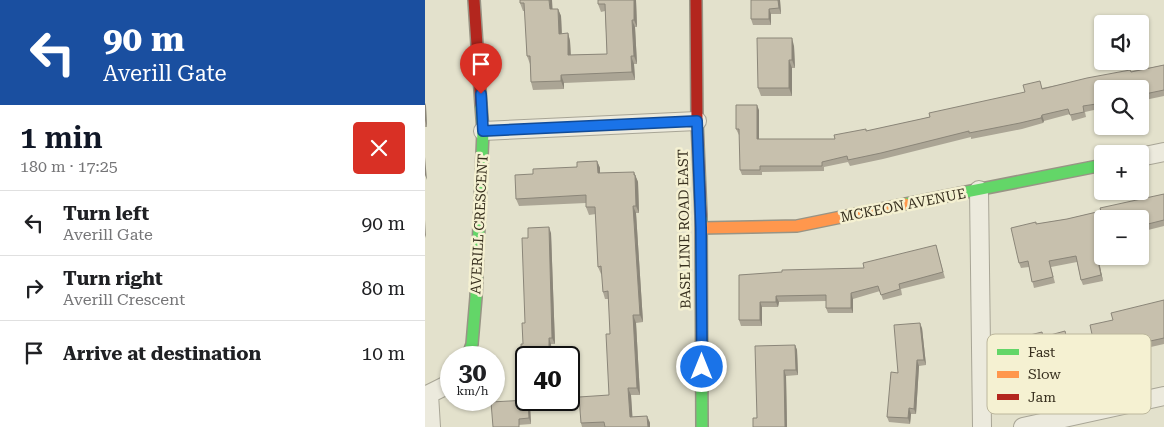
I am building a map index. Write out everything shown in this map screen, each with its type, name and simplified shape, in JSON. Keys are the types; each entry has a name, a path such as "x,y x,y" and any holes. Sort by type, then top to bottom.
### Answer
{"street":[{"name":"AVERILL CRESCENT","path":"471,346 476,297 483,131 474,0"},
{"name":"BASE LINE ROAD EAST","path":"696,0 697,121 701,228 702,427"},
{"path":"483,131 697,121"},
{"path":"1149,155 1164,152"},
{"name":"MCKEON AVENUE","path":"701,228 797,226 1094,167"},
{"path":"979,190 981,427"},
{"path":"431,427 427,395 440,388"},
{"path":"1151,399 1164,396"},
{"path":"1023,427 1082,414"}],"building":[{"path":"520,0 549,0 550,9 558,9 559,34 568,33 568,55 607,54 605,4 598,4 598,0 634,0 634,20 632,20 634,56 631,56 632,72 561,75 561,81 531,82 530,56 527,56 524,3 520,3"},
{"path":"751,0 778,0 779,8 769,9 769,19 751,19"},
{"path":"757,38 792,38 792,60 789,60 789,88 758,88"},
{"path":"1164,65 1164,90 1149,93 1149,80 1094,80 1094,104 1083,106 1084,112 1070,115 1068,109 1042,115 1041,118 1020,123 969,133 969,131 881,153 848,160 847,156 822,162 822,166 760,166 760,170 740,170 739,129 736,129 736,105 757,105 757,139 835,139 834,135 866,129 866,131 930,117 929,113 1025,92 1023,85 1040,81 1042,89 1087,78 1130,70 1131,72 1149,70 1149,68"},
{"path":"597,161 598,173 634,172 635,175 636,206 633,206 640,315 633,315 637,388 628,388 630,417 647,416 648,427 605,427 604,422 581,423 580,397 609,395 606,334 610,334 608,291 603,292 601,266 598,267 595,207 586,207 586,195 516,199 515,175 533,174 533,169 577,167 577,162"},
{"path":"1164,194 1164,220 1149,224 1149,210 1101,210 1100,208 1137,200 1149,200 1149,197"},
{"path":"1094,213 1094,265 1099,265 1101,275 1081,280 1076,256 1049,261 1053,277 1032,282 1028,261 1019,263 1011,228 1036,222 1036,224"},
{"path":"549,227 552,338 549,338 549,346 521,346 523,344 522,323 525,323 522,238 528,238 528,228"},
{"path":"936,245 943,272 899,284 900,289 881,295 878,286 851,293 851,308 826,308 826,295 776,296 776,302 760,302 760,320 739,320 739,275 782,272 782,270 864,268 863,263"},
{"path":"1164,300 1164,338 1151,341 1151,334 1092,334 1090,325 1113,320 1111,313"},
{"path":"920,323 924,360 917,360 914,409 909,408 908,418 887,417 891,372 898,373 894,325"},
{"path":"1065,331 1066,334 1054,334"},
{"path":"795,345 796,370 784,370 785,427 753,427 753,418 757,418 755,346"},
{"path":"505,401 515,401 515,411 529,411 529,418 519,419 519,427 493,427 492,411 505,411"}],"traffic: fast":[{"path":"471,346 476,297 483,131 481,105"},
{"path":"905,204 1094,167"},
{"path":"701,216 702,427"}],"traffic: slow":[{"path":"701,228 797,226 905,204"}],"traffic: jam":[{"path":"474,0 481,105"},
{"path":"696,0 697,121 701,216"}],"route":[{"path":"481,94 483,131 697,121 701,228 702,367"}]}
